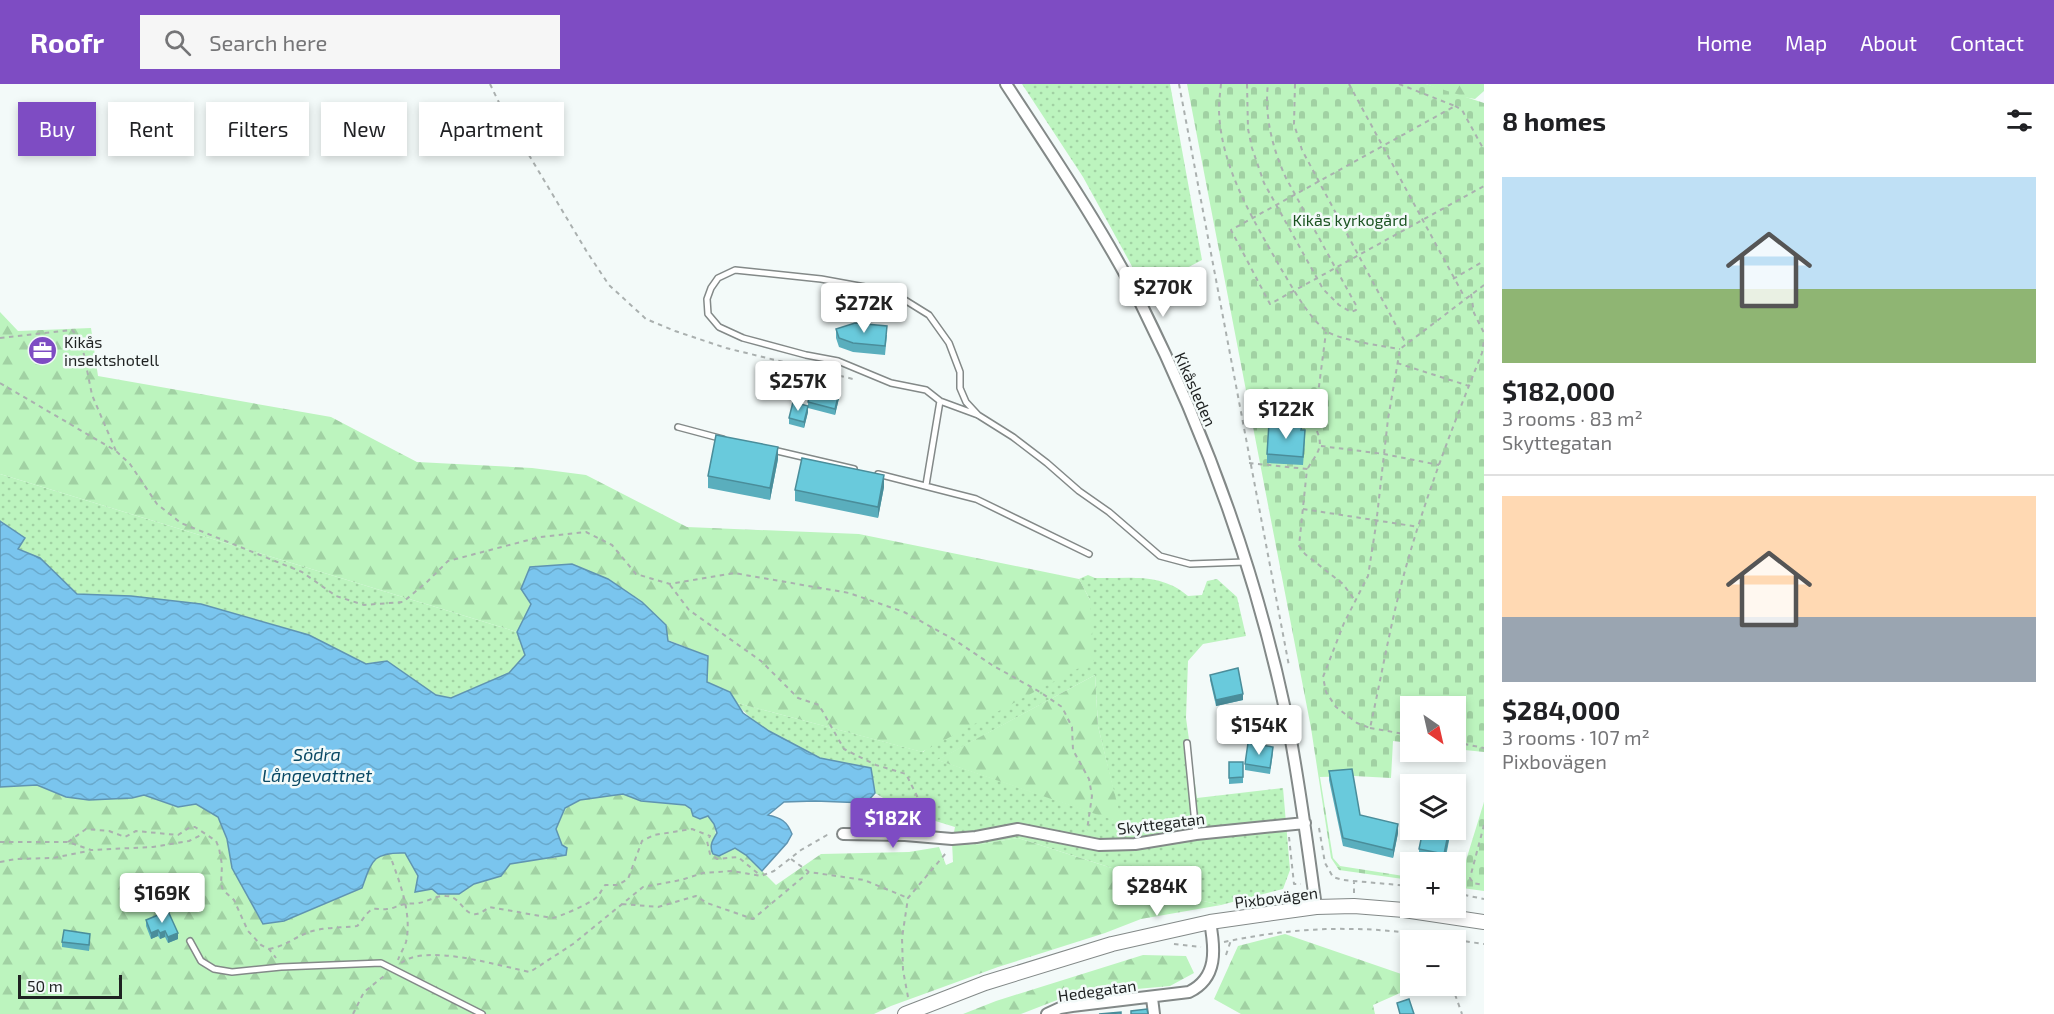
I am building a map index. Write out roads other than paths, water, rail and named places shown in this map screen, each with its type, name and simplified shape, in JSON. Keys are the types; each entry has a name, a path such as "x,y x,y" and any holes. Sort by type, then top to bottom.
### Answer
{"street":[{"name":"Kikåsleden","path":"1006,84 1068,178 1141,304 1212,466 1245,562 1286,715 1305,823 1316,907"},
{"name":"Skyttegatan","path":"843,834 944,838 976,837 1017,830 1099,845 1135,844 1196,834 1305,823"},
{"name":"Pixbovägen","path":"904,1014 985,983 1112,944 1209,922 1316,907 1354,906 1404,910 1484,922"},
{"name":"Hedegatan","path":"1047,1014 1060,1008 1152,998 1189,992 1200,987 1207,979 1215,952 1209,922"},
{"name":"Hedegatan","path":"1152,998 1154,1014"}],"lane":[{"path":"978,415 966,402 960,388 960,372 949,344 929,315 900,297 865,287 821,279 735,270 718,278 711,288 707,299 708,314 719,327 743,338 838,361 891,383 926,390 940,401 978,415 1013,437 1047,463 1160,556 1190,564 1245,562"},
{"path":"926,485 940,401"},
{"path":"678,427 727,440"},
{"path":"770,450 859,470"},
{"path":"870,473 976,499 1089,554"},
{"path":"1187,743 1196,834"},
{"path":"190,941 201,961 214,969 232,972 281,967 381,963 482,1014"}],"water":[{"name":"Södra Långevattnet","path":"0,521 25,538 18,549 40,558 77,594 131,596 201,604 309,635 366,664 387,661 436,695 451,698 509,673 525,655 517,632 531,604 521,589 530,567 572,564 608,579 642,602 666,625 668,641 708,656 707,682 730,692 743,713 769,731 820,758 871,768 875,793 866,803 784,802 768,815 783,821 792,834 762,871 746,855 735,848 719,856 713,854 711,848 717,833 714,824 708,816 700,819 693,816 691,809 685,805 641,801 623,794 580,800 565,808 556,829 562,845 567,848 566,855 510,864 501,876 474,884 459,894 438,894 432,889 415,892 418,876 405,853 386,854 380,856 372,864 362,888 284,921 263,924 232,868 227,839 218,817 196,804 178,807 144,795 132,798 89,800 66,797 37,785 0,787"}],"place":[{"name":"Kikås insektshotell","path":"43,350"}],"park label":[{"name":"Kikås kyrkogård","path":"1350,219"}]}
